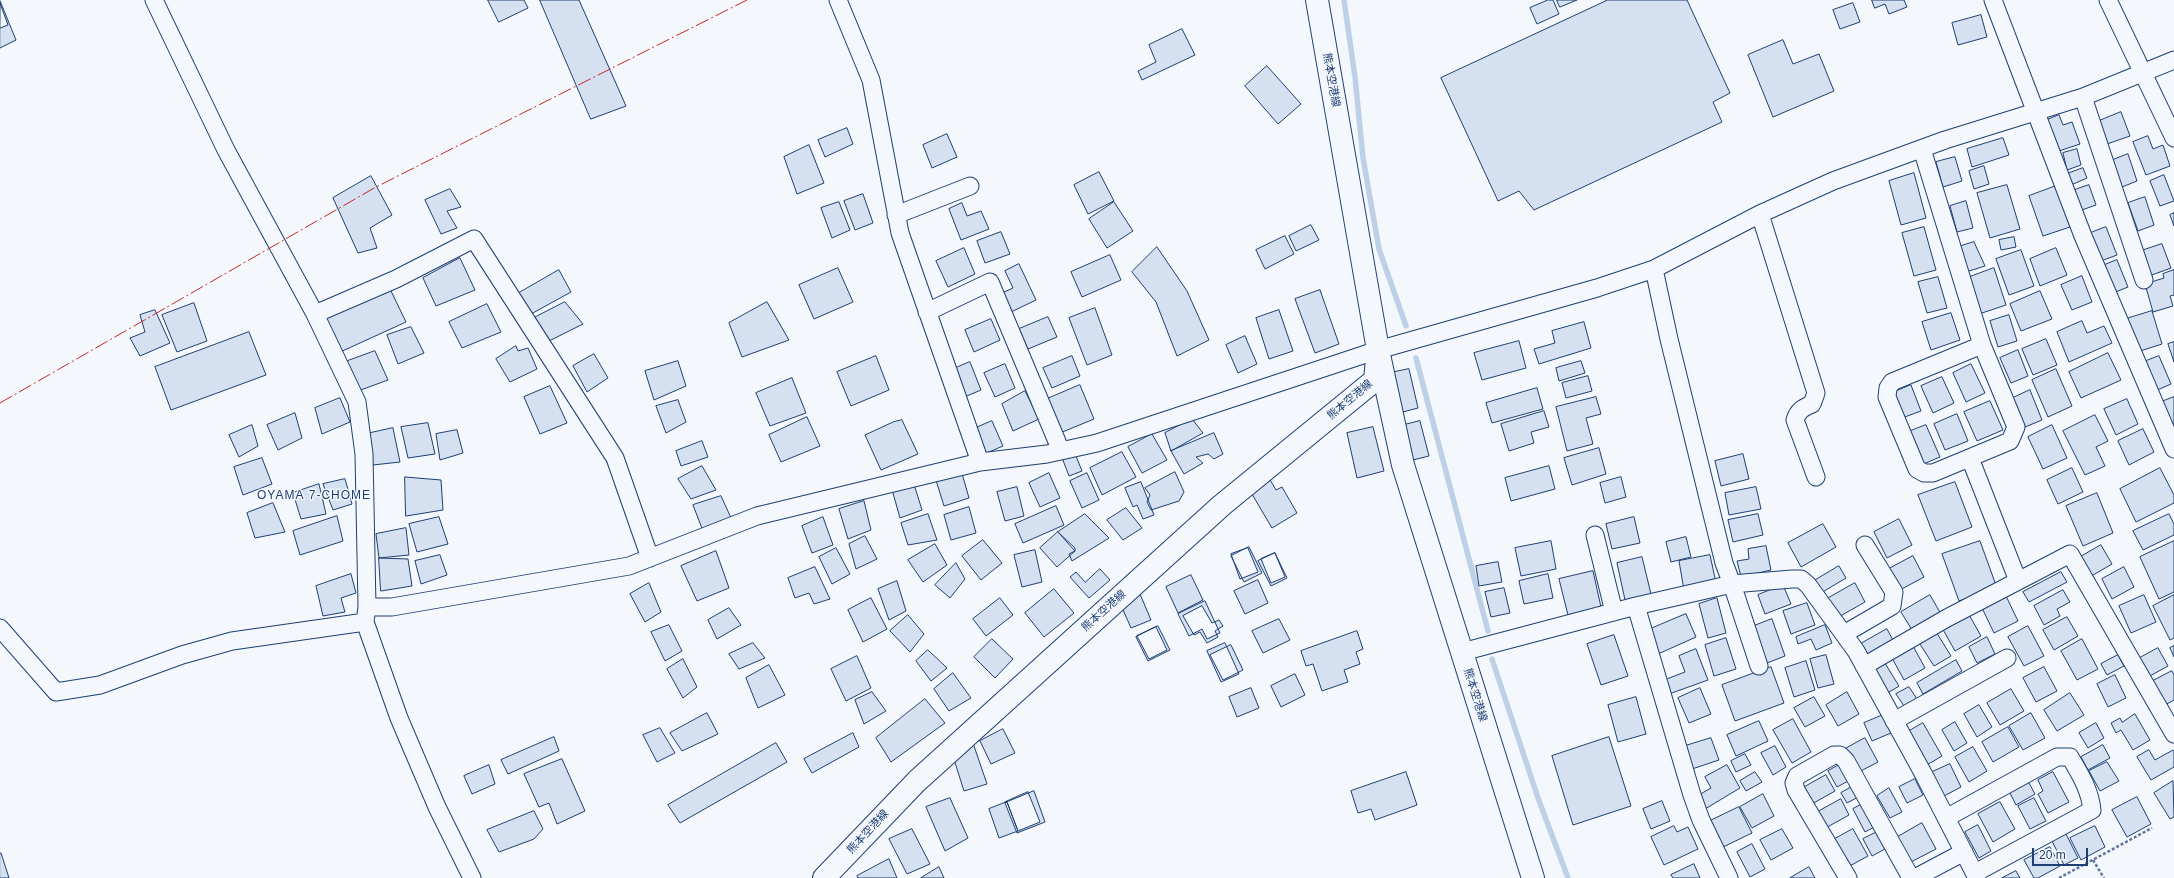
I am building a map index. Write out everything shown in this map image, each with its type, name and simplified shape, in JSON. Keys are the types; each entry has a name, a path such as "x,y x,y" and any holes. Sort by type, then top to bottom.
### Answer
{"main road":[{"name":"熊本空港線","path":"1317,0 1378,350 1403,465 1533,878"},
{"name":"熊本空港線","path":"824,878 917,781 1222,505 1375,380 1378,350"}],"street":[{"path":"154,0 226,150 315,314 357,402 364,454 366,614 399,718 437,807 472,878"},
{"path":"838,0 871,80 900,233 980,462"},
{"path":"1993,0 2083,236 2174,449"},
{"path":"2108,0 2174,138"},
{"path":"0,628 56,692 100,685 182,655 232,641 399,606 629,566 757,516 980,462 1061,451 1097,443 1378,350 1597,288 1654,269 1760,214 1833,181 1922,149 2082,97 2174,60"},
{"path":"2082,97 2144,280"},
{"path":"1922,149 1982,345 2016,427 2010,441 1933,473 1924,473 1918,469 1887,397 1888,388 1892,382 1982,345"},
{"path":"896,216 970,186"},
{"path":"1760,214 1816,393 1812,404 1801,410 1797,414 1795,420 1816,476"},
{"path":"315,314 396,279 474,239 615,458 650,558"},
{"path":"1654,269 1671,347 1718,540 1758,666"},
{"path":"927,312 990,282 1061,451"},
{"path":"1970,458 2018,581"},
{"path":"1595,535 1614,612"},
{"path":"1844,634 1892,606 1894,592 1865,545"},
{"path":"1864,666 1947,618 2070,554 2174,734"},
{"path":"1462,652 1636,606 1732,584 1801,579 1808,585 1844,634 1864,666 1976,875 2092,810 2091,795 2070,757 2057,757 1946,818"},
{"path":"1636,606 1692,795 1701,820 1729,878"},
{"path":"1894,721 2007,658"},
{"path":"1848,878 1796,790 1794,783 1797,776 1834,755 1840,755 1846,761 1911,878"},
{"path":"1915,878 1964,852"}],"path":[{"path":"2059,878 2152,828"},
{"path":"2093,860 2104,878"}],"building":[{"path":"488,0 524,0 528,8 499,22"},
{"path":"540,0 579,0 626,106 591,119"},
{"path":"1548,0 1553,0 1559,14 1537,24 1530,8"},
{"path":"1557,0 1577,0 1560,7"},
{"path":"1608,0 1687,0 1730,93 1713,102 1722,122 1534,210 1519,191 1498,201 1441,78"},
{"path":"1872,0 1904,0 1907,7 1889,14 1885,4 1875,8"},
{"path":"0,1 16,40 0,48"},
{"path":"0,3 8,25 0,28"},
{"path":"1853,3 1860,22 1840,29 1833,10"},
{"path":"1981,15 1987,37 1958,45 1952,23"},
{"path":"1182,29 1195,55 1142,80 1138,71 1156,62 1149,45"},
{"path":"1783,40 1793,64 1819,54 1834,91 1773,117 1748,55"},
{"path":"1267,66 1301,104 1278,124 1245,86"},
{"path":"2121,112 2130,136 2107,144 2099,121"},
{"path":"2059,115 2063,125 2072,122 2080,144 2053,153 2047,120"},
{"path":"847,128 853,144 825,157 818,140"},
{"path":"947,134 957,157 932,168 923,145"},
{"path":"2148,136 2153,149 2163,145 2170,166 2146,175 2133,142"},
{"path":"2003,138 2009,155 1972,167 1967,149"},
{"path":"809,145 824,183 797,194 784,157"},
{"path":"2077,149 2081,165 2067,170 2063,153"},
{"path":"2128,154 2137,181 2122,187 2113,160"},
{"path":"1955,157 1962,181 1943,187 1936,162"},
{"path":"1984,166 1989,184 1974,189 1969,171"},
{"path":"2083,168 2087,178 2071,185 2067,174"},
{"path":"1099,172 1114,201 1088,214 1074,185"},
{"path":"1914,173 1926,218 1901,225 1889,181"},
{"path":"2164,175 2174,201 2160,206 2150,181"},
{"path":"371,176 392,215 370,228 377,248 358,253 333,198"},
{"path":"2007,185 2020,229 1990,238 1977,193"},
{"path":"2089,185 2096,205 2079,211 2072,191"},
{"path":"2056,186 2070,227 2043,236 2029,196"},
{"path":"450,189 461,207 447,211 457,228 441,234 425,200"},
{"path":"863,194 873,223 855,230 844,201"},
{"path":"2145,197 2154,225 2138,231 2128,203"},
{"path":"1966,201 1973,228 1957,232 1950,206"},
{"path":"839,202 850,230 832,238 821,208"},
{"path":"1114,202 1133,231 1107,248 1089,219"},
{"path":"962,203 967,216 981,211 989,229 961,240 949,209"},
{"path":"2174,213 2174,226 2170,215"},
{"path":"1311,225 1319,240 1296,251 1289,236"},
{"path":"1924,227 1936,270 1914,276 1902,233"},
{"path":"2106,227 2117,255 2098,262 2088,234"},
{"path":"1001,232 1010,254 985,263 977,241"},
{"path":"1285,236 1294,254 1265,269 1256,250"},
{"path":"2014,237 2016,247 2001,250 1999,240"},
{"path":"1974,242 1985,266 1966,272 1958,247"},
{"path":"2162,244 2171,268 2149,276 2141,251"},
{"path":"1157,247 1187,291 1209,340 1177,356 1156,302 1132,272"},
{"path":"964,248 975,274 948,287 936,261"},
{"path":"2056,248 2067,275 2040,286 2030,259"},
{"path":"2021,250 2034,286 2009,295 1996,259"},
{"path":"1110,255 1121,280 1082,297 1071,272"},
{"path":"460,258 475,290 436,306 423,278"},
{"path":"2117,260 2128,287 2113,293 2102,266"},
{"path":"1019,264 1036,300 1011,312 1002,293 1013,288 1005,271"},
{"path":"838,268 853,302 814,319 799,285"},
{"path":"1994,268 2006,305 1979,314 1967,278"},
{"path":"559,270 571,292 531,314 519,293"},
{"path":"2174,270 2174,295 2170,296 2173,306 2153,312 2145,284 2164,278 2163,274"},
{"path":"2082,276 2092,302 2072,310 2061,285"},
{"path":"1938,277 1947,308 1927,313 1918,282"},
{"path":"1320,290 1339,344 1315,353 1295,299"},
{"path":"391,291 406,322 338,353 324,319"},
{"path":"2040,291 2052,319 2021,331 2010,304"},
{"path":"565,302 583,324 549,341 532,319"},
{"path":"767,302 789,340 742,357 729,323"},
{"path":"194,303 207,341 177,352 162,315"},
{"path":"487,304 501,332 462,348 449,322"},
{"path":"1095,308 1112,355 1087,365 1069,318"},
{"path":"155,310 170,343 140,356 130,338 145,332 140,315"},
{"path":"1279,310 1293,351 1269,359 1256,318"},
{"path":"2152,311 2162,344 2137,352 2126,319"},
{"path":"1951,313 1960,340 1931,350 1922,322"},
{"path":"2009,315 2017,341 1998,347 1990,321"},
{"path":"1048,317 1057,337 1028,349 1019,329"},
{"path":"991,319 1000,340 974,352 965,330"},
{"path":"2082,321 2087,333 2104,326 2112,343 2069,362 2057,332"},
{"path":"1584,322 1591,348 1539,364 1534,349 1555,343 1552,331"},
{"path":"411,327 424,353 398,364 387,335"},
{"path":"249,332 266,375 171,410 155,367"},
{"path":"1245,336 1257,364 1238,373 1226,345"},
{"path":"2046,339 2057,365 2033,375 2022,349"},
{"path":"1519,341 1526,368 1482,380 1474,353"},
{"path":"2174,342 2174,362 2168,344"},
{"path":"516,346 518,351 528,348 537,369 510,382 496,359"},
{"path":"2018,350 2028,376 2011,383 2000,358"},
{"path":"375,351 388,380 358,391 345,362"},
{"path":"2108,353 2121,380 2081,398 2069,372"},
{"path":"594,354 608,378 587,392 573,366"},
{"path":"876,356 889,390 851,406 837,372"},
{"path":"1072,356 1080,376 1052,388 1043,368"},
{"path":"2159,356 2171,384 2153,392 2141,363"},
{"path":"678,361 686,386 654,400 645,371"},
{"path":"1581,361 1585,373 1559,381 1556,368"},
{"path":"970,362 981,390 962,398 951,370"},
{"path":"1005,364 1015,388 995,397 984,373"},
{"path":"1971,364 1985,393 1966,402 1953,373"},
{"path":"1409,369 1418,408 1399,413 1390,373"},
{"path":"2056,369 2072,406 2048,417 2032,380"},
{"path":"1588,376 1592,391 1566,398 1562,383"},
{"path":"1942,377 1954,403 1933,413 1921,386"},
{"path":"792,378 806,413 770,426 756,393"},
{"path":"1080,385 1094,419 1060,433 1047,399"},
{"path":"1911,385 1921,411 1902,418 1892,393"},
{"path":"550,386 567,423 540,434 524,397"},
{"path":"1537,388 1543,409 1492,423 1486,403"},
{"path":"2030,390 2042,420 2025,427 2013,398"},
{"path":"1025,391 1039,419 1013,431 1002,404"},
{"path":"1596,397 1601,414 1586,418 1593,444 1567,451 1556,407"},
{"path":"2174,397 2174,434 2161,402"},
{"path":"340,398 350,422 322,434 315,408"},
{"path":"2127,399 2138,424 2116,435 2104,409"},
{"path":"678,400 686,422 666,433 656,406"},
{"path":"1990,401 2003,430 1977,441 1964,412"},
{"path":"1544,411 1549,427 1531,432 1534,443 1509,451 1501,424"},
{"path":"295,413 302,438 278,450 267,425"},
{"path":"1957,414 1968,441 1945,450 1934,424"},
{"path":"2095,415 2108,441 2096,447 2105,466 2085,475 2063,431"},
{"path":"807,417 820,446 781,462 769,435"},
{"path":"1192,419 1203,433 1171,451 1165,433"},
{"path":"902,420 918,454 881,470 865,435 893,422"},
{"path":"992,421 1003,446 982,455 971,430"},
{"path":"1420,421 1429,456 1413,460 1404,425"},
{"path":"428,423 435,454 408,458 401,427"},
{"path":"252,425 258,446 239,457 229,435"},
{"path":"1926,425 1940,457 1921,465 1908,432"},
{"path":"2052,425 2067,458 2043,469 2028,437"},
{"path":"1373,427 1384,471 1357,478 1347,433"},
{"path":"393,428 400,462 373,465 366,434"},
{"path":"2143,429 2154,452 2129,465 2118,441"},
{"path":"457,430 463,453 440,460 436,434"},
{"path":"1214,433 1223,454 1214,459 1208,454 1196,457 1203,463 1184,474 1171,451"},
{"path":"1152,434 1167,460 1142,473 1128,447"},
{"path":"702,441 708,457 681,466 676,451"},
{"path":"1599,448 1606,474 1572,485 1564,458"},
{"path":"1074,451 1082,471 1069,476 1061,455"},
{"path":"1122,452 1136,477 1102,495 1090,468"},
{"path":"1743,454 1749,479 1721,486 1715,461"},
{"path":"262,458 272,484 243,495 234,467"},
{"path":"702,466 716,490 691,499 678,479"},
{"path":"1549,466 1555,489 1511,501 1505,478"},
{"path":"2072,468 2083,492 2058,504 2047,480"},
{"path":"2160,468 2174,495 2174,503 2136,522 2120,489"},
{"path":"961,470 969,498 944,506 935,477"},
{"path":"1175,472 1184,492 1179,501 1151,510 1147,502 1150,495 1145,488"},
{"path":"1049,473 1060,498 1040,507 1029,483"},
{"path":"1087,473 1099,500 1082,508 1070,481"},
{"path":"405,477 441,480 443,510 406,516"},
{"path":"1621,477 1626,497 1605,503 1600,483"},
{"path":"1269,478 1276,490 1282,487 1297,513 1272,528 1249,489"},
{"path":"345,479 352,504 333,510 323,484"},
{"path":"913,481 922,510 900,518 891,486"},
{"path":"1141,482 1154,515 1143,519 1137,505 1133,507 1125,488"},
{"path":"1955,482 1972,527 1936,541 1918,495"},
{"path":"319,484 326,514 301,519 293,493"},
{"path":"1017,487 1024,516 1005,521 997,492"},
{"path":"1756,487 1761,509 1729,515 1725,493"},
{"path":"2097,493 2113,533 2083,546 2066,506"},
{"path":"721,496 732,520 703,531 693,505"},
{"path":"864,501 871,530 848,539 839,509"},
{"path":"273,503 285,532 255,538 247,513"},
{"path":"1056,506 1064,525 1023,543 1015,524"},
{"path":"969,507 976,533 951,540 944,515"},
{"path":"1126,508 1142,528 1123,540 1107,520"},
{"path":"928,514 937,540 908,545 901,523"},
{"path":"1085,514 1109,538 1072,561 1069,554 1075,551 1075,548 1058,532"},
{"path":"1758,514 1763,535 1733,542 1728,520"},
{"path":"2169,514 2174,524 2174,535 2143,550 2133,531"},
{"path":"337,516 343,541 300,555 293,531"},
{"path":"439,517 448,544 417,552 409,524"},
{"path":"823,517 833,545 812,553 802,526"},
{"path":"1634,517 1640,543 1612,549 1606,524"},
{"path":"1899,519 1912,545 1887,558 1874,532"},
{"path":"1823,524 1836,547 1801,567 1788,543"},
{"path":"406,528 409,555 379,558 376,534"},
{"path":"1058,532 1075,551 1057,567 1040,548"},
{"path":"865,536 877,559 856,569 849,544"},
{"path":"1686,537 1691,557 1671,562 1666,542"},
{"path":"983,540 1002,563 981,580 962,556"},
{"path":"1551,541 1556,569 1521,576 1515,548"},
{"path":"1980,541 1997,588 1959,601 1942,554"},
{"path":"2174,541 2174,592 2159,599 2140,557"},
{"path":"935,544 947,565 923,582 908,560"},
{"path":"2101,545 2112,564 2088,578 2077,559"},
{"path":"1766,546 1771,570 1741,577 1737,561 1749,559 1748,549"},
{"path":"1249,547 1262,573 1244,582 1231,556"},
{"path":"836,548 850,574 832,584 819,557"},
{"path":"1248,548 1258,572 1240,579 1231,554"},
{"path":"1035,550 1042,582 1022,587 1014,555"},
{"path":"716,551 729,588 697,601 681,566"},
{"path":"1275,553 1287,578 1271,586 1258,561"},
{"path":"1275,553 1285,577 1271,583 1261,559"},
{"path":"440,555 447,575 421,584 415,561"},
{"path":"1710,555 1716,583 1684,590 1679,561"},
{"path":"1913,556 1924,577 1898,591 1887,570"},
{"path":"1642,557 1651,594 1625,600 1617,563"},
{"path":"379,558 408,559 412,586 381,591"},
{"path":"1498,562 1502,582 1479,586 1476,566"},
{"path":"956,563 965,579 950,598 935,585"},
{"path":"1839,566 1846,578 1821,593 1814,581"},
{"path":"815,567 830,599 814,604 809,593 795,598 788,578"},
{"path":"2124,567 2134,587 2112,599 2102,579"},
{"path":"1100,569 1110,580 1089,598 1070,577 1076,572 1085,582"},
{"path":"1593,571 1601,607 1568,615 1559,579"},
{"path":"2061,572 2067,582 2029,602 2023,592"},
{"path":"351,574 356,593 341,598 345,612 323,616 316,586"},
{"path":"1548,574 1553,598 1524,604 1519,581"},
{"path":"1191,575 1203,600 1178,613 1166,587"},
{"path":"1258,580 1268,603 1245,614 1234,591"},
{"path":"897,581 906,611 889,620 878,589"},
{"path":"649,583 661,612 645,622 630,594"},
{"path":"1855,583 1865,602 1835,619 1825,600"},
{"path":"1783,585 1791,604 1765,614 1758,595"},
{"path":"1504,588 1510,613 1491,617 1485,592"},
{"path":"1054,589 1074,613 1044,637 1025,613"},
{"path":"2063,590 2070,602 2057,609 2060,616 2044,625 2034,606"},
{"path":"1140,594 1151,620 1131,628 1120,603"},
{"path":"1930,595 1941,614 1912,630 1901,612"},
{"path":"2144,595 2156,622 2131,633 2119,606"},
{"path":"2174,595 2174,638 2170,640 2153,606"},
{"path":"2006,596 2018,621 1994,633 1982,608"},
{"path":"871,598 887,629 863,642 848,610"},
{"path":"1000,598 1013,615 986,636 973,619"},
{"path":"1717,598 1726,633 1708,638 1699,604"},
{"path":"1205,601 1220,633 1207,639 1202,629 1189,636 1178,614"},
{"path":"1807,603 1815,625 1791,634 1783,611"},
{"path":"1202,606 1212,623 1219,620 1223,626 1215,631 1218,637 1207,643 1200,632 1194,635 1183,616"},
{"path":"729,608 741,625 717,639 708,620"},
{"path":"1967,611 1981,636 1955,651 1941,626"},
{"path":"1686,614 1696,637 1658,654 1648,630"},
{"path":"908,615 924,634 910,652 890,631"},
{"path":"2067,617 2078,636 2054,650 2043,630"},
{"path":"1279,619 1290,640 1263,653 1252,631"},
{"path":"1772,619 1785,656 1767,663 1754,626"},
{"path":"669,625 682,651 665,661 651,632"},
{"path":"1825,625 1832,643 1816,650 1811,639 1798,644 1796,637"},
{"path":"1158,626 1170,650 1148,661 1136,637"},
{"path":"2028,626 2044,656 2024,666 2008,637"},
{"path":"1156,627 1167,650 1149,659 1137,636"},
{"path":"1887,629 1895,644 1866,661 1857,646"},
{"path":"1935,630 1951,656 1934,666 1918,641"},
{"path":"1357,631 1363,649 1356,652 1360,664 1344,670 1348,682 1322,691 1313,664 1306,666 1301,651"},
{"path":"1614,635 1628,676 1601,685 1587,644"},
{"path":"1987,637 1995,654 1977,663 1969,647"},
{"path":"1726,638 1736,669 1714,676 1705,645"},
{"path":"992,639 1013,659 995,678 974,657"},
{"path":"2082,639 2098,669 2077,680 2061,651"},
{"path":"753,643 765,658 739,669 729,654"},
{"path":"1225,643 1239,674 1221,682 1207,651"},
{"path":"1231,645 1243,670 1223,680 1210,655"},
{"path":"1913,646 1925,668 1904,680 1892,658"},
{"path":"2174,646 2174,657 2170,648"},
{"path":"2158,648 2168,666 2148,677 2138,659"},
{"path":"1696,649 1708,680 1669,694 1664,680 1685,672 1679,656"},
{"path":"928,650 947,668 931,681 916,661"},
{"path":"1826,655 1834,684 1818,688 1810,659"},
{"path":"2118,655 2124,666 2107,675 2101,664"},
{"path":"857,656 871,688 846,701 831,669"},
{"path":"683,659 697,687 683,698 667,669"},
{"path":"1883,660 1899,686 1886,694 1870,668"},
{"path":"1956,660 1962,671 1923,694 1917,683"},
{"path":"1806,661 1815,690 1794,697 1785,668"},
{"path":"769,665 785,695 758,708 746,678"},
{"path":"1771,667 1784,703 1735,721 1722,685"},
{"path":"2044,667 2057,691 2036,702 2023,678"},
{"path":"2172,671 2174,675 2174,700 2163,706 2151,682"},
{"path":"953,673 971,698 949,711 934,689"},
{"path":"1295,674 1305,695 1281,707 1271,686"},
{"path":"2115,675 2126,698 2108,707 2097,684"},
{"path":"1909,687 1917,699 1904,706 1896,694"},
{"path":"1251,688 1259,708 1237,717 1229,697"},
{"path":"1700,688 1711,714 1689,723 1678,698"},
{"path":"2011,689 2024,711 2000,725 1987,703"},
{"path":"872,692 886,711 864,724 855,700"},
{"path":"1847,692 1859,714 1838,726 1826,705"},
{"path":"2070,693 2084,715 2057,731 2044,710"},
{"path":"1636,697 1646,734 1618,742 1608,705"},
{"path":"1814,697 1825,716 1805,727 1794,708"},
{"path":"925,699 945,723 891,762 876,738"},
{"path":"1979,705 1992,727 1977,737 1964,714"},
{"path":"707,713 718,734 682,751 670,733"},
{"path":"2031,713 2045,738 2023,750 2009,726"},
{"path":"2135,714 2150,740 2133,750 2121,730 2116,733 2111,723 2120,718 2122,722"},
{"path":"1883,715 1891,733 1872,741 1864,723"},
{"path":"1793,719 1811,752 1792,763 1773,730"},
{"path":"1759,721 1768,741 1736,756 1727,735"},
{"path":"1955,722 1967,743 1954,751 1942,730"},
{"path":"1923,723 1942,756 1925,766 1906,733"},
{"path":"2096,723 2104,738 2088,748 2079,733"},
{"path":"2008,727 2019,747 1993,762 1982,742"},
{"path":"660,728 675,753 657,762 643,735"},
{"path":"1003,729 1015,753 991,764 980,741"},
{"path":"853,733 859,747 812,773 804,759"},
{"path":"554,737 559,751 508,774 501,760"},
{"path":"1609,737 1631,806 1573,825 1552,756"},
{"path":"1711,738 1719,760 1689,770 1682,747"},
{"path":"1865,738 1878,762 1857,773 1845,749"},
{"path":"776,743 787,762 680,823 668,805"},
{"path":"973,743 987,784 964,791 951,750"},
{"path":"2103,745 2110,758 2088,770 2081,757"},
{"path":"1775,746 1786,767 1773,775 1761,753"},
{"path":"1973,747 1987,771 1969,782 1955,757"},
{"path":"2149,750 2155,760 2173,750 2174,767 2151,780 2137,757"},
{"path":"1745,754 1751,765 1736,772 1731,761"},
{"path":"562,759 585,811 557,824 549,803 539,807 524,774"},
{"path":"2107,762 2119,781 2100,791 2089,771"},
{"path":"1843,763 1852,779 1837,787 1828,771"},
{"path":"1950,764 1961,787 1942,797 1930,773"},
{"path":"489,765 495,784 472,794 464,776"},
{"path":"1727,765 1740,788 1705,809 1697,796 1711,788 1705,777"},
{"path":"1406,772 1417,805 1375,820 1371,809 1358,813 1351,791"},
{"path":"1755,772 1762,782 1746,791 1740,781"},
{"path":"2053,772 2069,802 2048,813 2038,794 2043,791 2038,780"},
{"path":"1826,775 1835,791 1810,805 1801,789"},
{"path":"1915,779 1923,795 1907,803 1899,787"},
{"path":"2173,781 2174,817 2170,819 2154,793"},
{"path":"2029,783 2035,794 2016,805 2010,793"},
{"path":"1857,784 1862,795 1847,803 1841,793"},
{"path":"1889,788 1902,812 1890,818 1877,796"},
{"path":"1034,791 1045,822 1017,833 1005,803"},
{"path":"1028,792 1040,822 1018,831 1007,802 1005,802"},
{"path":"1763,794 1774,816 1752,828 1740,807"},
{"path":"2137,797 2151,824 2127,837 2112,810"},
{"path":"950,798 968,838 945,851 926,807"},
{"path":"2034,798 2046,821 2030,829 2018,806"},
{"path":"1841,799 1849,815 1822,830 1814,814"},
{"path":"1662,801 1670,821 1651,829 1643,809"},
{"path":"1007,802 1018,831 999,838 989,809"},
{"path":"1866,802 1878,825 1865,832 1853,809"},
{"path":"2000,802 2015,829 1993,842 1978,814"},
{"path":"1739,807 1752,833 1721,848 1708,822"},
{"path":"534,811 543,829 534,839 499,852 487,830"},
{"path":"1922,823 1936,849 1909,863 1896,838"},
{"path":"1978,825 1991,851 1979,858 1965,832"},
{"path":"1674,826 1677,832 1688,827 1698,849 1664,865 1651,837"},
{"path":"2095,826 2105,847 2081,860 2070,838"},
{"path":"912,829 930,864 907,874 889,839"},
{"path":"1782,829 1793,848 1771,860 1760,840"},
{"path":"1853,829 1868,856 1846,868 1831,841"},
{"path":"1877,832 1885,849 1872,856 1863,839"},
{"path":"2066,834 2078,858 2064,865 2052,841"},
{"path":"1752,844 1765,869 1750,877 1737,852"},
{"path":"2050,847 2060,866 2038,878 2034,878 2024,860"},
{"path":"1,853 9,878 0,878"},
{"path":"889,859 897,878 858,878 857,876"},
{"path":"1694,864 1700,878 1673,878 1671,875"},
{"path":"939,867 944,878 921,878"},
{"path":"1809,867 1815,878 1790,878"},
{"path":"2016,871 2020,878 2002,878"}],"waterway":[{"path":"1344,0 1355,77 1363,158 1379,249 1406,326"},
{"path":"1416,358 1488,631"},
{"path":"1492,659 1538,798 1568,878"}],"power":[{"path":"0,403 376,187 747,0"}],"district":[{"name":"OYAMA 7-CHOME","path":"314,496"}]}
